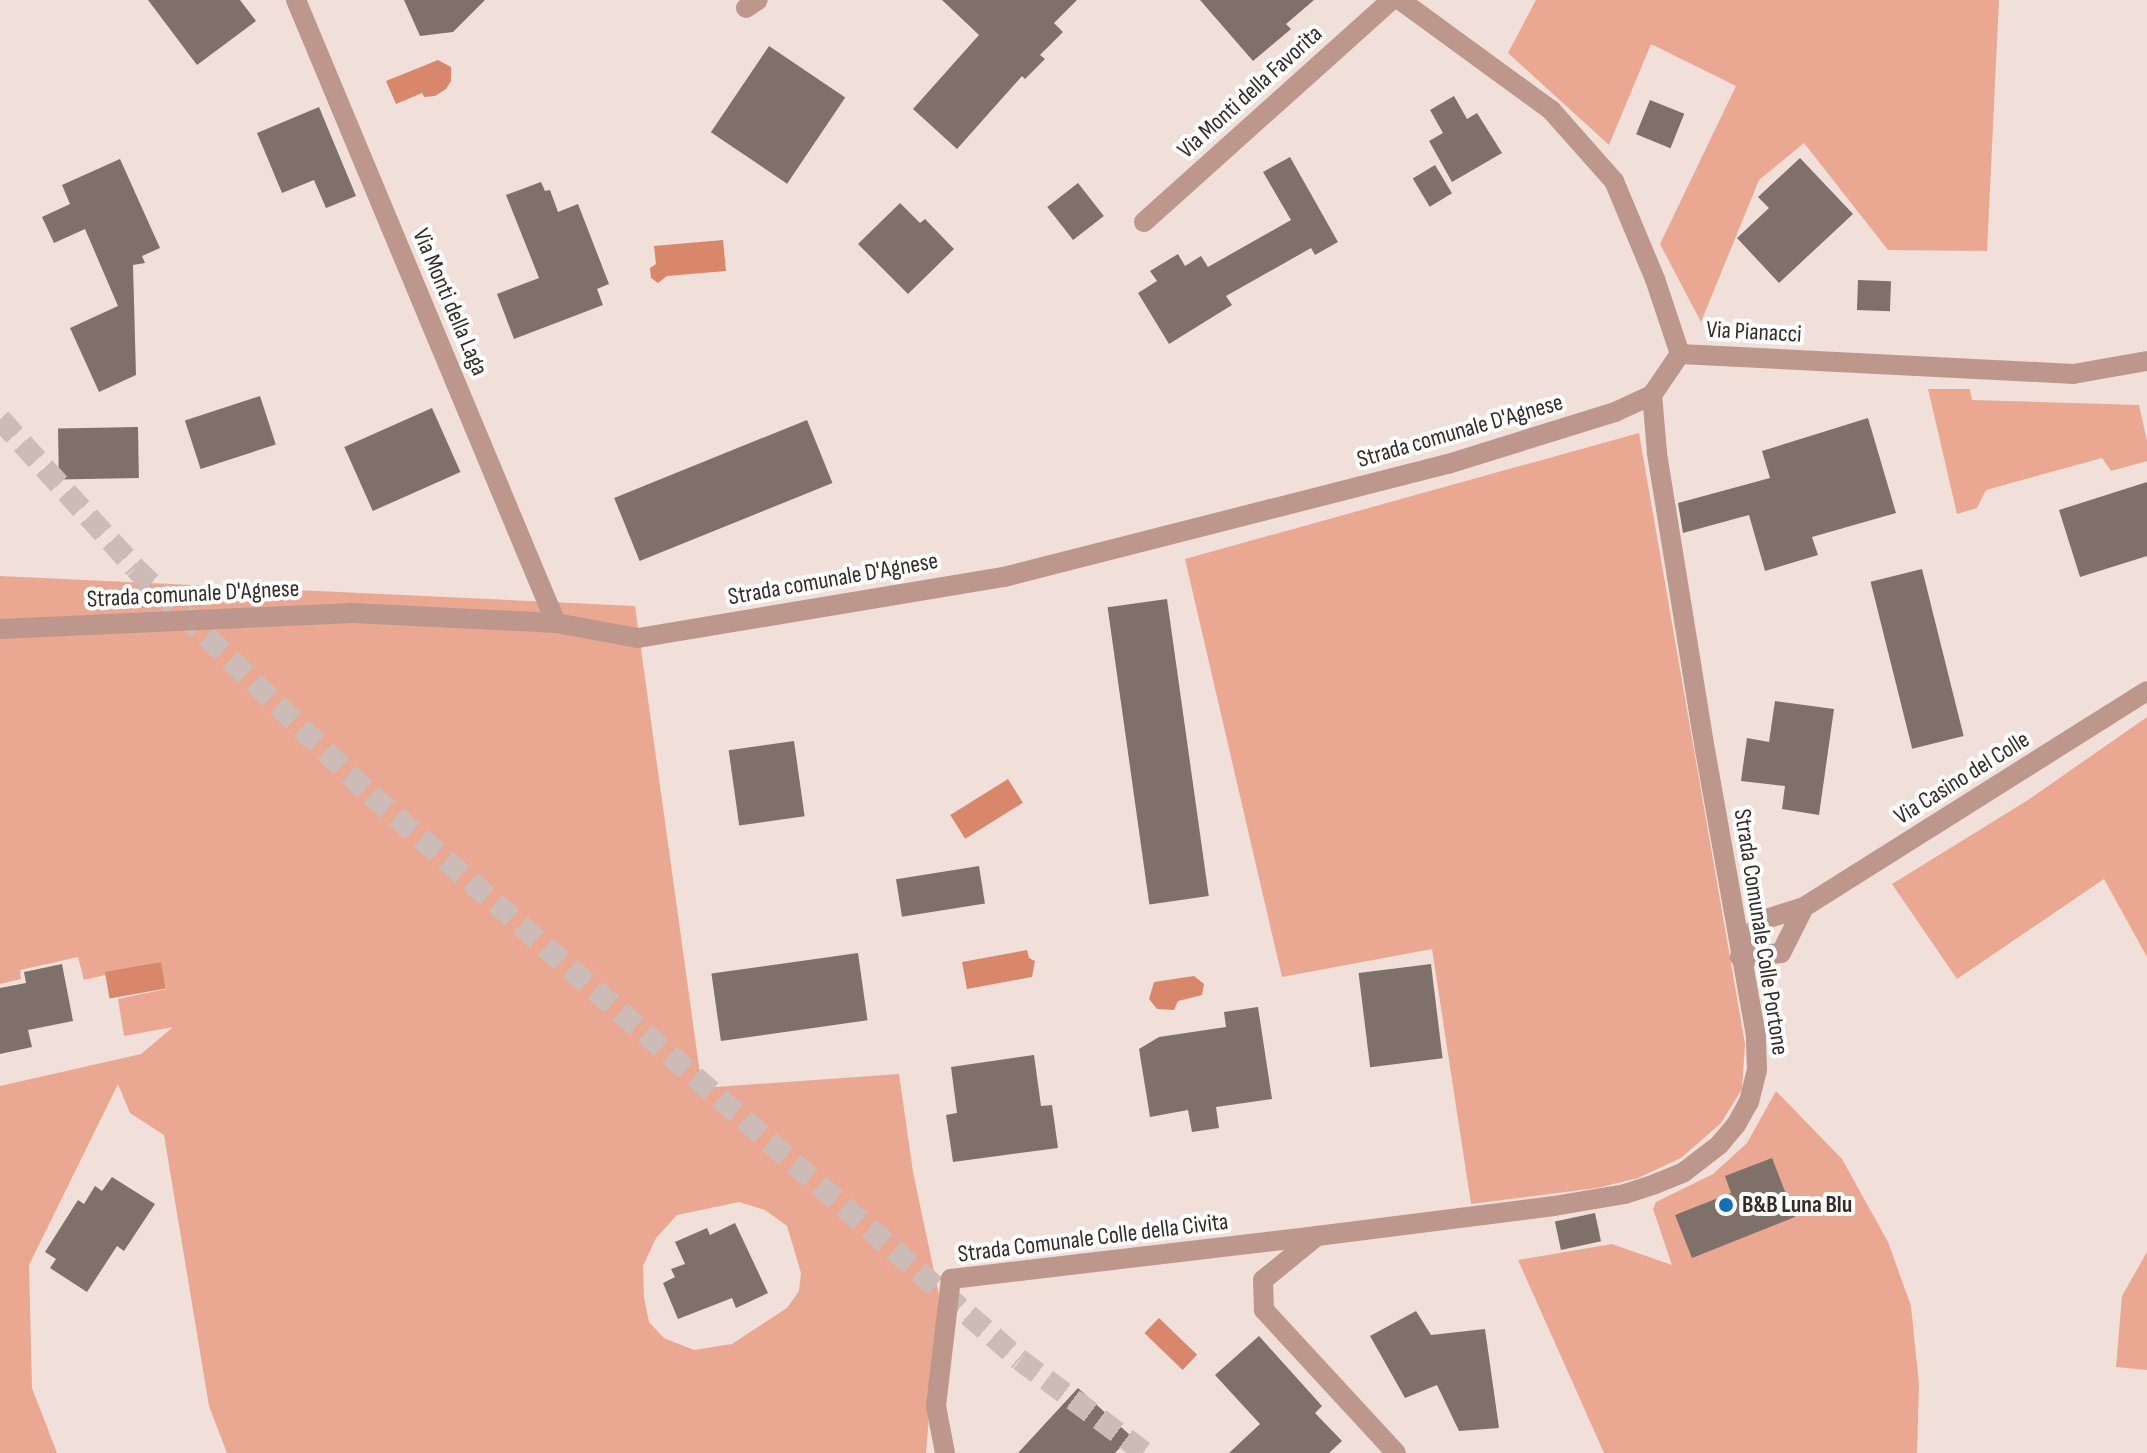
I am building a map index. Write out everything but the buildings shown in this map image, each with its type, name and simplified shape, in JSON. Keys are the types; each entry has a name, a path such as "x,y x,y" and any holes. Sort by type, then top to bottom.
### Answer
{"street":[{"name":"Via Monti della Laga","path":"296,0 556,623"},
{"name":"Via Monti della Favorita","path":"1144,222 1391,0"},
{"name":"Via Pianacci","path":"1400,0 1551,110 1614,181 1655,279 1680,354 2073,374 2147,361"},
{"path":"1652,395 1680,354"},
{"name":"Strada comunale D'Agnese","path":"0,629 353,613 556,623 638,638 1004,577 1448,464 1615,412 1652,395"},
{"name":"Strada Comunale Colle Portone","path":"1317,1236 1625,1194 1684,1172 1719,1145 1736,1125 1749,1102 1757,1069 1756,1036 1740,957 1657,452 1652,395"},
{"name":"Via Casino del Colle","path":"1740,957 1760,921 1804,907 2147,691"},
{"path":"1740,957 1781,953 1804,907"},
{"path":"1317,1236 1263,1280 1264,1310 1396,1453"},
{"name":"Strada Comunale Colle della Civita","path":"945,1453 936,1406 951,1279 1317,1236"}],"shaded area":[{"path":"1536,0 1999,0 1987,251 1888,250 1804,143 1759,180 1701,322 1660,244 1736,86 1651,44 1609,145 1508,53"},
{"path":"438,60 451,67 451,81 446,89 435,96 424,97 422,93 396,104 386,81"},
{"path":"723,240 726,271 667,276 658,283 651,278 650,268 656,264 654,246"},
{"path":"1928,389 1970,389 1972,400 2139,405 2147,441 2147,461 2111,471 2102,458 1986,490 1977,508 1957,514"},
{"path":"1639,433 1745,1044 1742,1089 1721,1123 1681,1158 1638,1178 1597,1188 1471,1204 1432,949 1282,977 1185,559"},
{"path":"0,576 635,606 702,1088 899,1074 913,1172 939,1295 926,1453 227,1453 209,1406 164,1135 130,1113 118,1084 29,1265 32,1388 57,1453 0,1453 0,1086 141,1054 173,1027 124,1036 118,999 166,989 160,962 84,980 78,957 20,970 21,979 0,984","holes":["739,1202 765,1210 787,1226 801,1273 799,1291 787,1308 732,1344 694,1350 664,1338 649,1322 644,1297 643,1266 656,1238 677,1215"]},
{"path":"2147,717 2147,957 2104,879 1957,979 1892,884 2028,800"},
{"path":"1008,779 1023,803 965,839 950,815"},
{"path":"1027,950 1029,958 1035,961 1032,977 967,989 962,962"},
{"path":"161,962 166,989 110,998 105,972"},
{"path":"1194,976 1204,984 1202,995 1178,1001 1174,1010 1157,1009 1149,999 1154,982"},
{"path":"1776,1091 1842,1159 1888,1242 1911,1306 1919,1384 1917,1453 1604,1453 1518,1260 1612,1244 1672,1265 1653,1209 1656,1202 1713,1174 1747,1143"},
{"path":"2147,1252 2147,1370 2116,1367 2122,1296"},
{"path":"1159,1318 1197,1355 1183,1370 1144,1333"}],"tunnel":[{"path":"0,419 135,568 371,795 1020,1360 1145,1453"}],"place":[{"name":"B&B Luna Blu","path":"1726,1205"}]}
